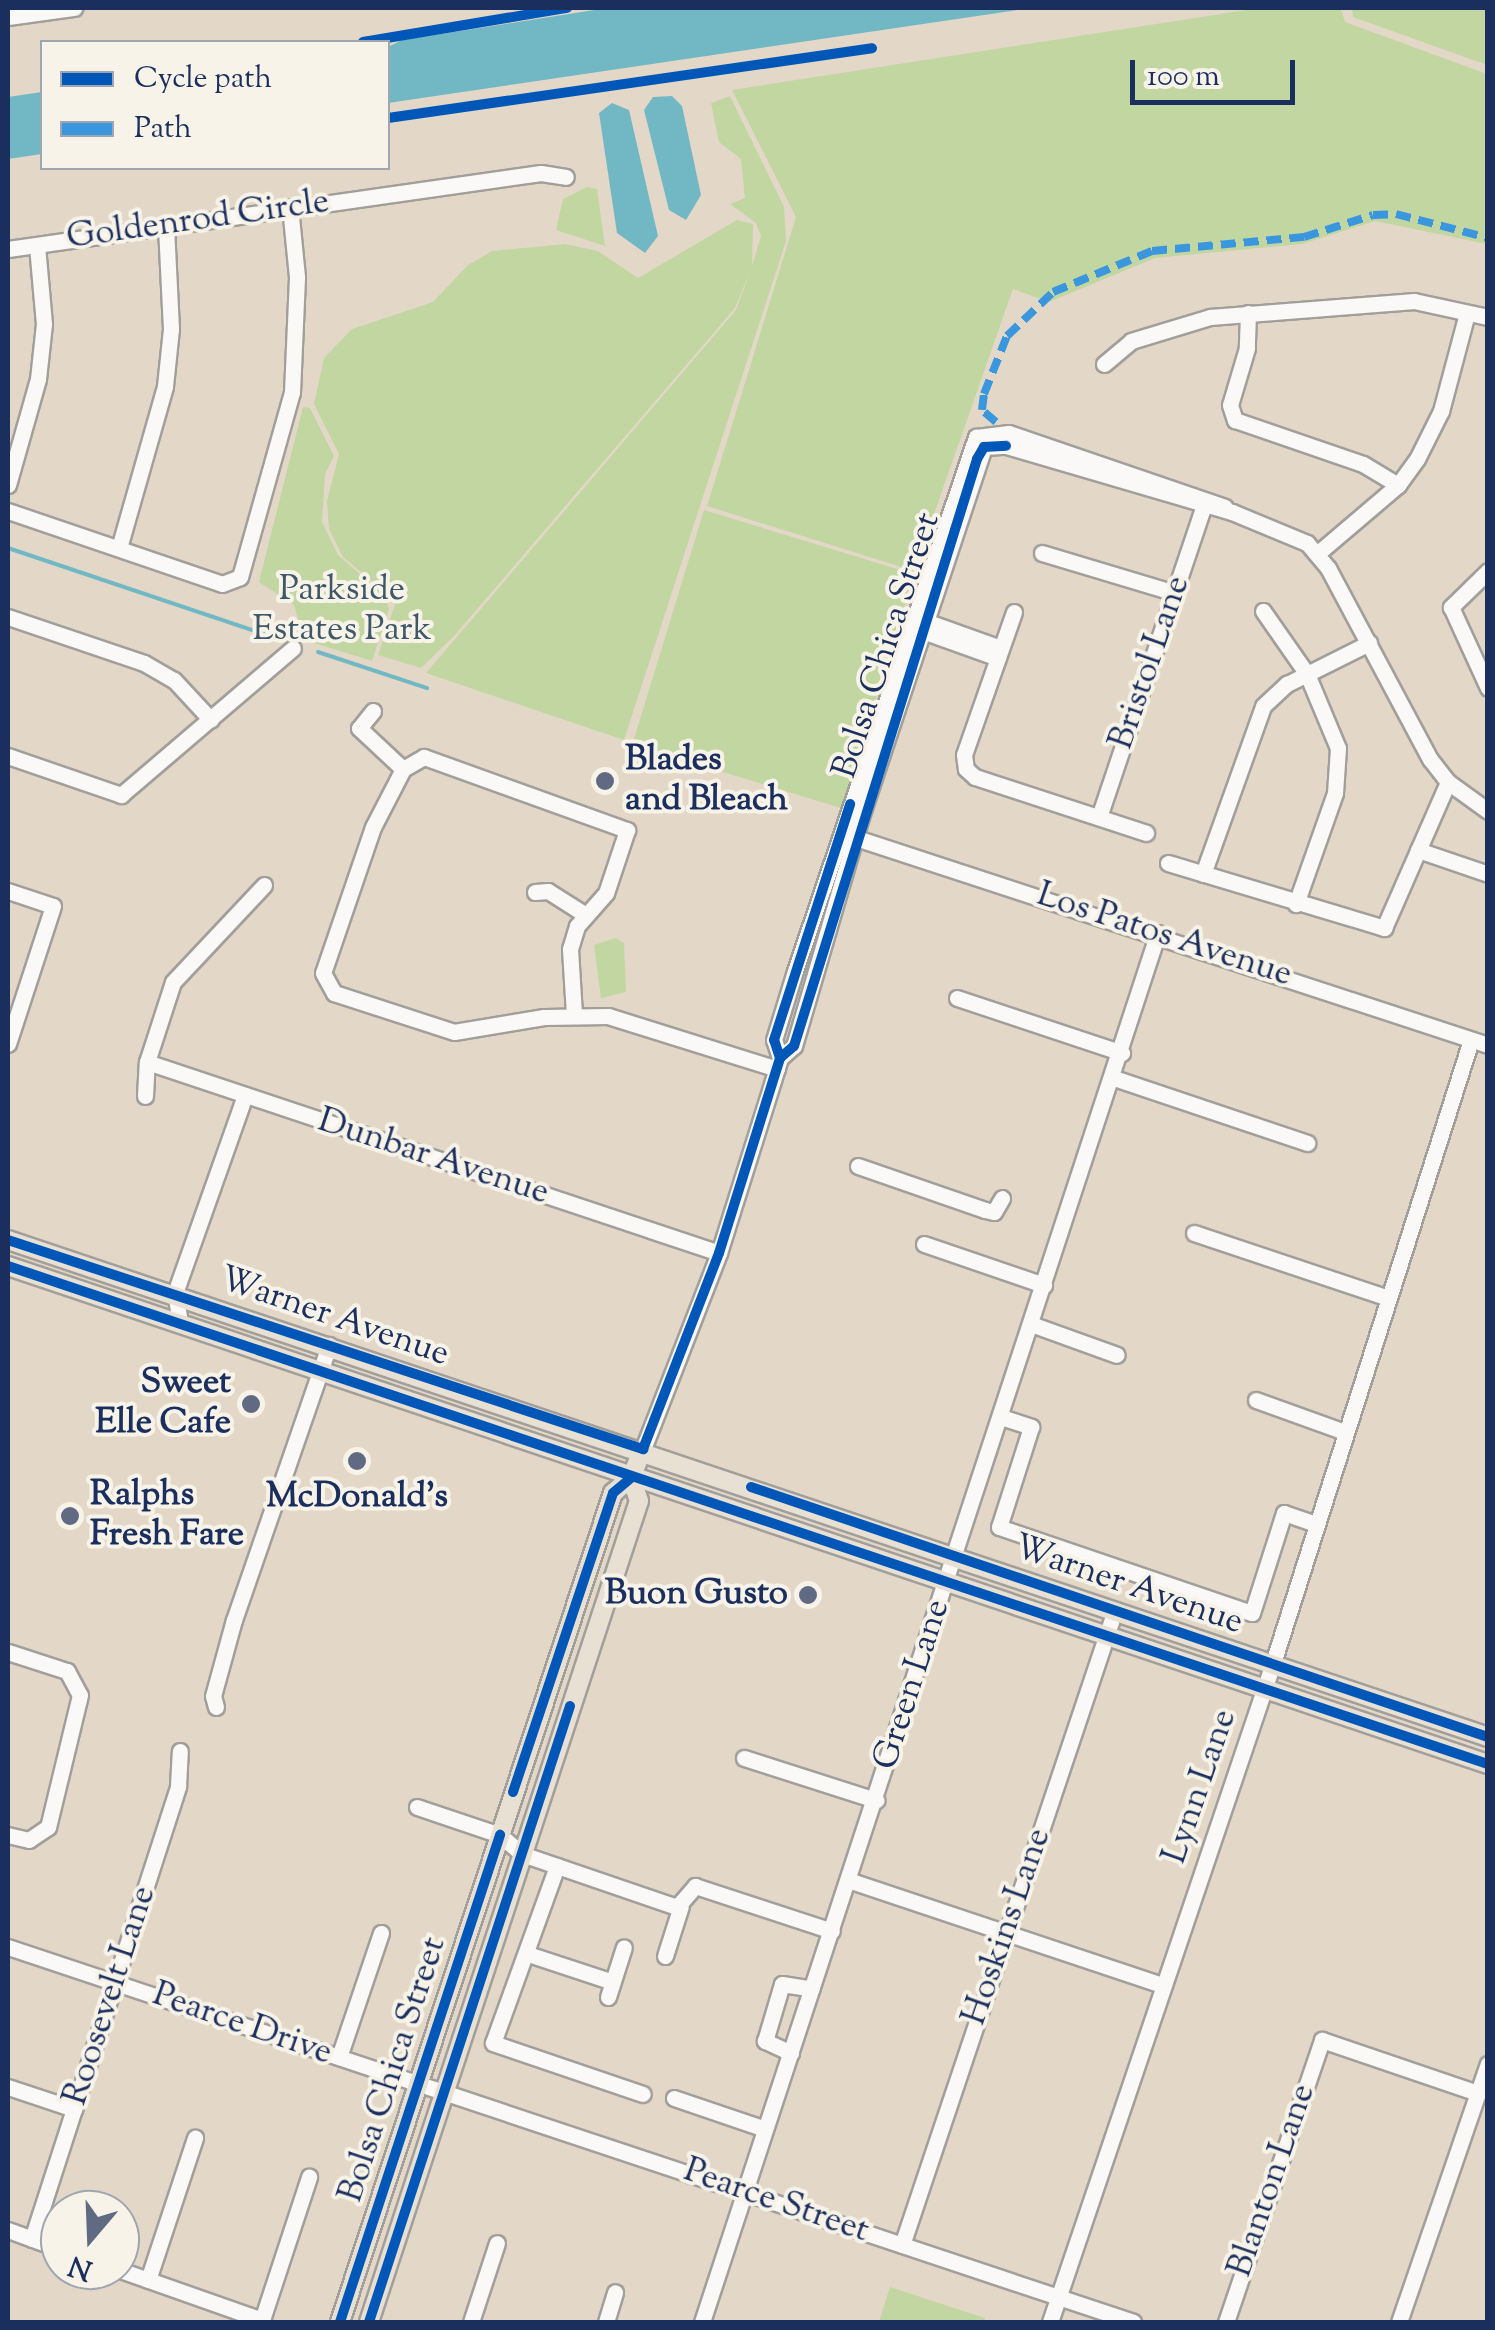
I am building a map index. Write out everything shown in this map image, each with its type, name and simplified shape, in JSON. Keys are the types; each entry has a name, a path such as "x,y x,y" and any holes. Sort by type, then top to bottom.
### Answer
{"main road":[{"name":"Warner Avenue","path":"8,1240 643,1449 1488,1737"},
{"name":"Warner Avenue","path":"8,1266 1488,1764"},
{"name":"Bolsa Chica Street","path":"340,2322 613,1494 631,1478 643,1449"},
{"name":"Bolsa Chica Street","path":"369,2322 640,1501 631,1478"},
{"path":"545,1697 570,1706"}],"street":[{"path":"8,17 74,8"},
{"name":"Goldenrod Circle","path":"8,249 540,173 566,177"},
{"path":"8,510 216,582 234,582 245,566 292,392 297,277 290,207"},
{"path":"119,548 165,386 171,317 166,225"},
{"path":"8,485 40,366 44,302 37,245"},
{"path":"1104,364 1131,341 1160,330 1248,314 1414,302 1488,317"},
{"path":"1318,553 1398,484 1441,411 1467,313"},
{"path":"1248,314 1248,348 1230,405 1234,420 1363,464 1398,484"},
{"name":"Bolsa Chica Street","path":"643,1449 720,1254 778,1063 794,1046 966,458 976,437 996,430 1218,502 1232,512"},
{"name":"Bolsa Chica Street","path":"778,1063 774,1040 839,835 979,454 994,444 1006,446 1204,508"},
{"path":"1204,508 1232,512 1283,530 1318,553 1448,782 1488,811"},
{"name":"Bristol Lane","path":"1099,817 1204,508"},
{"path":"1042,553 1175,592"},
{"path":"1488,571 1452,601 1451,616 1488,688"},
{"path":"1263,610 1307,674 1331,724 1339,770 1296,904"},
{"path":"1014,612 964,755 966,768 975,777 1146,834"},
{"path":"8,618 144,662 174,680 211,720"},
{"path":"918,624 1000,654"},
{"path":"1203,874 1257,716 1278,690 1368,643"},
{"path":"8,756 120,794 292,648"},
{"path":"372,712 359,728 403,769"},
{"path":"574,1014 570,950 586,915 606,893 627,830 424,757 403,769 373,826 324,973 340,996 446,1030 574,1014 608,1016 778,1063"},
{"path":"1168,863 1384,928 1448,782"},
{"name":"Los Patos Avenue","path":"839,835 857,837 1158,933 1479,1042"},
{"path":"1418,850 1488,874"},
{"path":"144,1096 147,1062 173,982 264,885"},
{"path":"8,891 53,906 8,1044"},
{"path":"535,892 548,892 586,915"},
{"name":"Green Lane","path":"702,2322 851,1881 1122,1054 1158,933"},
{"path":"957,998 1122,1054"},
{"name":"Lynn Lane","path":"1050,2322 1273,1664 1388,1298 1479,1042"},
{"name":"Dunbar Avenue","path":"147,1062 720,1254"},
{"path":"1114,1078 1307,1144"},
{"path":"180,1323 175,1293 246,1095"},
{"path":"858,1166 984,1210 994,1212 1002,1198"},
{"path":"1194,1233 1388,1298"},
{"path":"924,1244 1044,1285"},
{"path":"1031,1324 1118,1355"},
{"path":"216,1707 213,1696 234,1620 329,1344"},
{"path":"1256,1400 1345,1432"},
{"path":"1001,1417 1031,1427 999,1527 1252,1613 1284,1513 1316,1524"},
{"name":"Hoskins Lane","path":"902,2245 1115,1610"},
{"path":"8,1652 78,1680 54,1813 39,1838 8,1835"},
{"name":"Roosevelt Lane","path":"32,2239 118,1983 178,1786 180,1751"},
{"path":"744,1758 876,1800"},
{"path":"417,1808 500,1835 522,1854 681,1906"},
{"path":"557,1866 494,2044 643,2094"},
{"path":"851,1881 1162,1984"},
{"path":"664,1956 681,1906 694,1886 832,1930"},
{"path":"339,2058 381,1933"},
{"name":"Pearce Drive","path":"8,1947 420,2083"},
{"path":"528,1954 610,1989 624,1947"},
{"path":"791,2053 764,2041 782,1984 812,1989"},
{"name":"Blanton Lane","path":"1226,2322 1322,2040 1478,2093"},
{"path":"1399,2322 1488,2064"},
{"name":"Pearce Street","path":"420,2083 1133,2322"},
{"path":"8,2087 74,2109"},
{"path":"674,2098 765,2128"},
{"path":"148,2280 195,2138"},
{"path":"140,2277 262,2320 309,2178"},
{"path":"8,2230 40,2242"},
{"path":"471,2322 496,2243"},
{"path":"606,2322 615,2292"}],"green space":[{"path":"1259,8 1341,8 1345,22 1487,74 1487,244 1375,221 1302,244 1155,258 1049,302 1013,289 914,571 707,506 796,217 732,90"},
{"path":"1352,8 1487,8 1487,65 1353,17"},
{"path":"730,96 784,207 786,241 624,740 426,673 736,310 751,269 735,308 454,636 421,668 378,655 396,601 343,557 329,529 327,501 339,454 314,404 324,358 352,329 433,302 468,265 492,251 565,244 598,251 638,278 737,220 753,224 752,266 761,236 756,223 730,204 745,198 741,159 719,142 711,103"},
{"path":"587,187 597,189 605,246 556,230 563,199"},
{"name":"Parkside Estates Park","path":"303,407 310,408 334,456 325,474 322,522 338,555 385,596 389,609 372,661 304,640 294,605 259,582"},
{"path":"704,510 914,574 843,809 632,744"},
{"path":"616,938 624,943 626,992 601,998 594,945"},
{"path":"890,2287 985,2318 984,2322 879,2322"}],"water":[{"path":"607,8 1031,8 390,103 390,46 402,40"},
{"path":"40,92 40,154 8,159 8,97"},
{"path":"672,96 682,106 701,195 686,220 669,210 644,110 653,97"},
{"path":"612,103 629,110 658,236 645,253 617,233 599,113"}],"waterway":[{"path":"8,548 282,640"},
{"path":"318,652 427,688"}],"marked path":[{"path":"996,422 982,410 984,394 1007,336 1053,292 1152,251 1304,237 1373,215 1396,214 1488,238"}],"cycle path":[{"path":"375,40 567,8"},
{"path":"390,118 872,48"},
{"path":"8,1240 643,1449 719,1253 780,1058 794,1046 977,459 984,447 1006,446"},
{"path":"780,1058 774,1040 850,804"},
{"path":"8,1266 1488,1764"},
{"path":"513,1792 613,1493 631,1478"},
{"path":"751,1487 1488,1737"},
{"path":"369,2322 570,1706"},
{"path":"340,2322 500,1835"}],"place":[{"name":"Blades and Bleach","path":"605,781"},
{"name":"Sweet Elle Cafe","path":"251,1404"},
{"name":"McDonald's","path":"357,1461"},
{"name":"Ralphs Fresh Fare","path":"70,1516"},
{"name":"Buon Gusto","path":"808,1595"}]}
